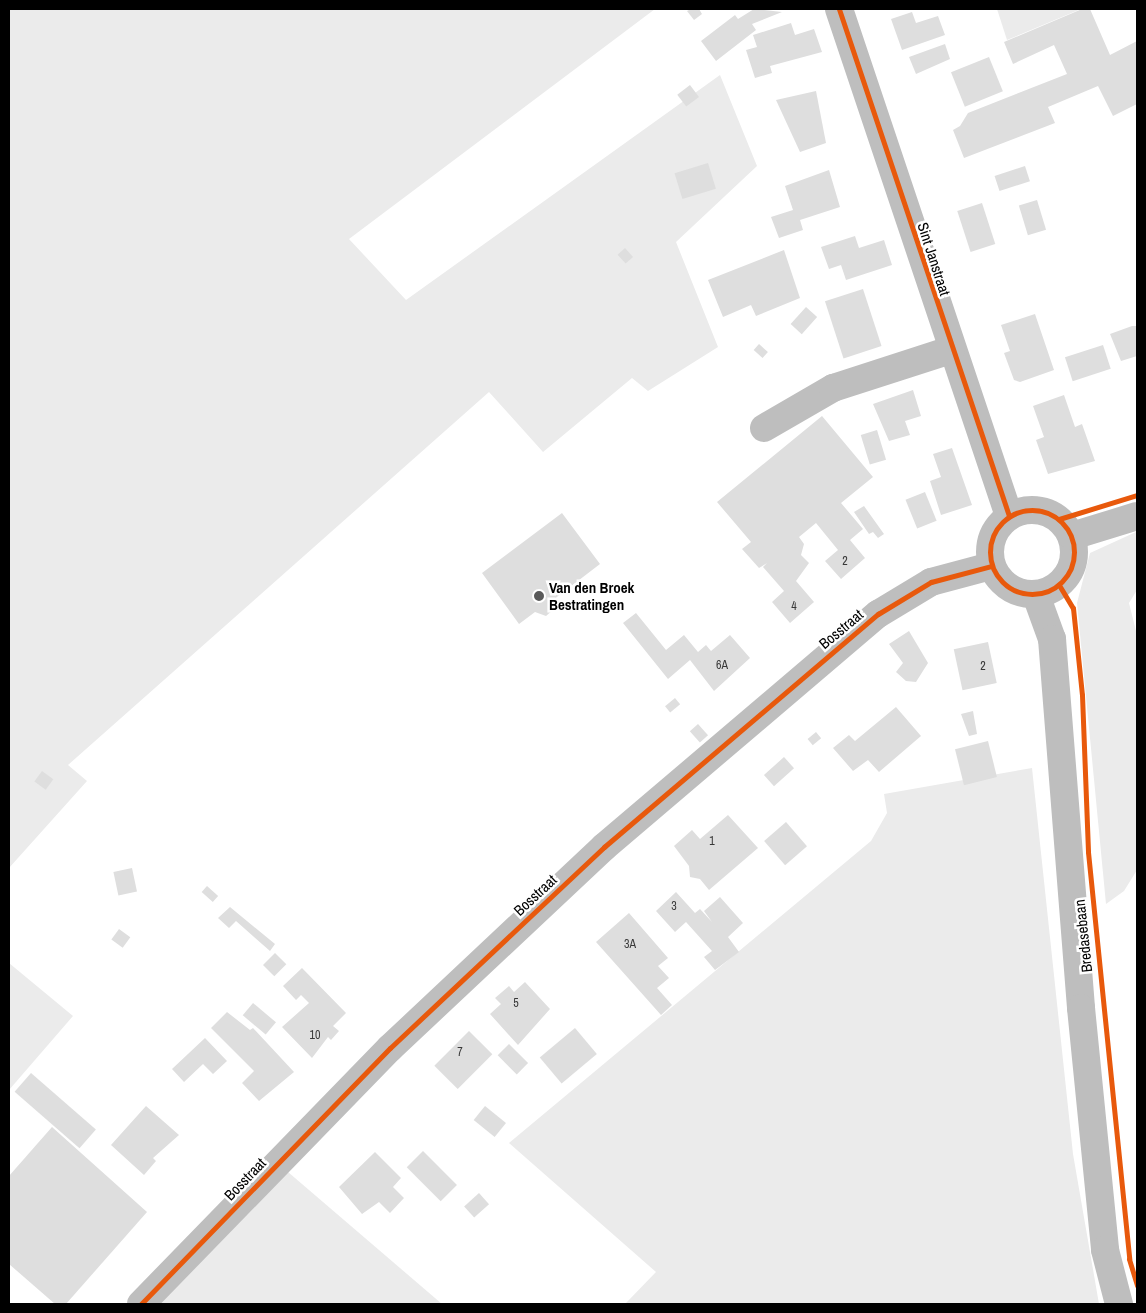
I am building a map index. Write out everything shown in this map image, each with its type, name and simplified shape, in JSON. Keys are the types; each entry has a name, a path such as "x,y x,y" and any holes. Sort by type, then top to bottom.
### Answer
{"street":[{"name":"Sint Janstraat","path":"838,9 951,350 1009,516"},
{"path":"764,428 833,388 951,350"},
{"path":"1026,510 1043,511 1059,518 1072,536 1075,554 1070,571 1059,585 1036,595 1017,592 1001,582 991,566 989,547 996,529 1009,516 1026,510"},
{"path":"1072,536 1137,516"},
{"name":"Bosstraat","path":"141,1304 390,1048 604,847 878,614 931,582 991,566"},
{"name":"Bredasebaan","path":"1036,595 1052,639 1083,1028 1105,1250 1118,1304"}],"shaded area":[{"path":"9,9 655,9 349,239 406,300 720,75 757,166 676,242 718,347 648,391 632,378 543,452 489,392 68,765 87,781 9,868"},
{"path":"997,9 1081,9 1007,40"},
{"path":"1136,532 1137,590 1129,603 1137,635 1137,870 1124,891 1106,904 1077,603 1090,553"},
{"path":"1032,768 1073,1154 1099,1304 625,1304 656,1272 509,1143 871,841 887,813 884,794"},
{"path":"9,963 73,1016 9,1090"},
{"path":"288,1172 442,1304 155,1304"}],"building":[{"path":"699,9 702,14 694,20 687,11"},
{"path":"754,9 782,12 752,24 756,30 716,61 701,41 735,15 738,19"},
{"path":"1082,9 1090,9 1110,55 1137,41 1137,104 1113,116 1098,86 1048,107 1055,123 964,158 953,130 960,126 968,113 1067,74 1054,45 1013,64 1004,42"},
{"path":"912,12 916,23 938,16 945,35 902,50 891,19"},
{"path":"791,23 795,35 814,29 822,52 770,66 772,73 755,78 746,50 757,47 753,35"},
{"path":"945,44 950,59 916,74 909,57"},
{"path":"989,57 1003,91 965,107 951,72"},
{"path":"690,85 699,97 686,107 677,95"},
{"path":"816,91 826,143 800,152 776,100"},
{"path":"708,163 716,189 682,199 675,173"},
{"path":"1025,166 1030,181 1000,191 995,176"},
{"path":"829,170 840,207 800,220 803,230 779,238 771,217 793,210 785,186"},
{"path":"1037,200 1046,230 1028,235 1019,206"},
{"path":"982,203 995,244 971,252 957,211"},
{"path":"855,236 859,248 884,240 892,265 846,280 841,265 829,269 821,247"},
{"path":"625,248 633,257 626,264 618,255"},
{"path":"784,250 800,298 756,316 751,305 723,317 708,280"},
{"path":"863,289 882,346 843,358 825,301"},
{"path":"806,307 817,317 802,334 791,324"},
{"path":"1035,314 1054,370 1020,382 1014,380 1004,353 1010,351 1001,325"},
{"path":"1137,326 1137,356 1121,361 1110,334"},
{"path":"759,344 768,352 763,358 754,350"},
{"path":"1103,345 1111,369 1073,381 1065,357"},
{"path":"913,390 921,416 905,421 910,435 889,441 873,404"},
{"path":"1064,395 1075,427 1082,424 1095,461 1048,474 1036,440 1044,437 1033,406"},
{"path":"822,416 873,477 841,503 863,529 850,540 865,558 841,579 825,561 838,550 816,523 799,537 804,544 801,555 809,563 796,581 814,602 790,623 772,602 784,591 763,567 767,563 759,568 742,549 751,542 717,502"},
{"path":"877,430 886,460 870,465 861,435"},
{"path":"952,448 972,505 941,515 930,481 941,477 933,454"},
{"path":"925,492 937,521 917,529 906,500"},
{"path":"864,506 884,534 878,538 873,532 869,534 854,512"},
{"path":"562,513 600,564 553,600 553,610 546,616 535,612 519,624 482,573"},
{"path":"636,613 666,650 684,635 698,652 706,645 711,651 730,635 750,658 714,691 690,660 668,679 623,623"},
{"path":"909,631 928,663 916,682 906,681 896,672 903,663 889,644"},
{"path":"988,642 997,683 962,690 954,649"},
{"path":"675,698 680,704 670,712 665,706"},
{"path":"896,707 921,736 879,772 868,760 853,771 833,748 849,735 855,741"},
{"path":"973,711 977,734 969,736 961,714"},
{"path":"698,724 708,735 700,743 690,731"},
{"path":"816,732 821,738 813,745 808,739"},
{"path":"988,741 997,777 964,785 955,749"},
{"path":"784,757 794,768 774,786 764,775"},
{"path":"42,771 53,779 46,790 34,782"},
{"path":"728,815 758,848 709,890 700,879 690,877 689,866 674,846 692,830 700,839"},
{"path":"786,822 807,846 785,865 764,841"},
{"path":"132,868 137,891 118,895 113,872"},
{"path":"207,886 218,896 213,902 202,892"},
{"path":"676,892 695,913 700,909 712,922 704,911 720,897 743,923 728,937 739,952 715,970 704,957 712,951 686,922 675,932 656,911"},
{"path":"230,907 275,944 270,951 236,921 229,928 218,918"},
{"path":"629,913 668,958 658,966 669,978 657,988 672,1005 661,1015 596,942"},
{"path":"119,929 130,937 123,948 111,940"},
{"path":"275,953 286,964 274,976 263,965"},
{"path":"302,968 346,1013 333,1026 339,1031 331,1040 328,1037 312,1058 282,1027 309,1003 301,995 296,1000 283,986"},
{"path":"525,982 550,1009 518,1045 490,1014 501,1004 495,998 509,986 514,992"},
{"path":"253,1003 276,1022 266,1035 243,1015"},
{"path":"227,1012 250,1030 253,1028 294,1072 259,1101 242,1083 254,1071 211,1028"},
{"path":"575,1028 597,1054 562,1084 540,1058"},
{"path":"469,1031 492,1054 458,1089 434,1066"},
{"path":"205,1038 227,1061 213,1074 203,1064 184,1082 172,1069"},
{"path":"509,1044 528,1063 517,1074 498,1055"},
{"path":"31,1073 96,1129 80,1148 15,1092"},
{"path":"146,1106 179,1135 153,1158 156,1161 144,1175 111,1145"},
{"path":"485,1106 506,1123 495,1137 474,1120"},
{"path":"52,1127 147,1212 66,1304 55,1304 9,1264 9,1176"},
{"path":"423,1151 457,1185 441,1201 407,1167"},
{"path":"375,1152 401,1178 393,1187 404,1198 390,1213 379,1202 362,1214 339,1187"},
{"path":"479,1193 489,1204 474,1218 464,1206"}],"cycle path":[{"path":"839,9 1009,516"},
{"path":"1059,519 1137,495"},
{"path":"1032,510 1048,513 1062,522 1071,536 1074,552 1071,568 1062,582 1048,591 1032,594 1016,591 1002,582 993,568 990,552 993,536 1002,522 1016,513 1032,510"},
{"path":"141,1304 390,1048 604,847 878,614 931,582 991,566"},
{"path":"1059,585 1073,608 1082,695 1088,852 1129,1259 1137,1286"}],"place":[{"name":"Van den Broek Bestratingen","path":"539,596"}]}
